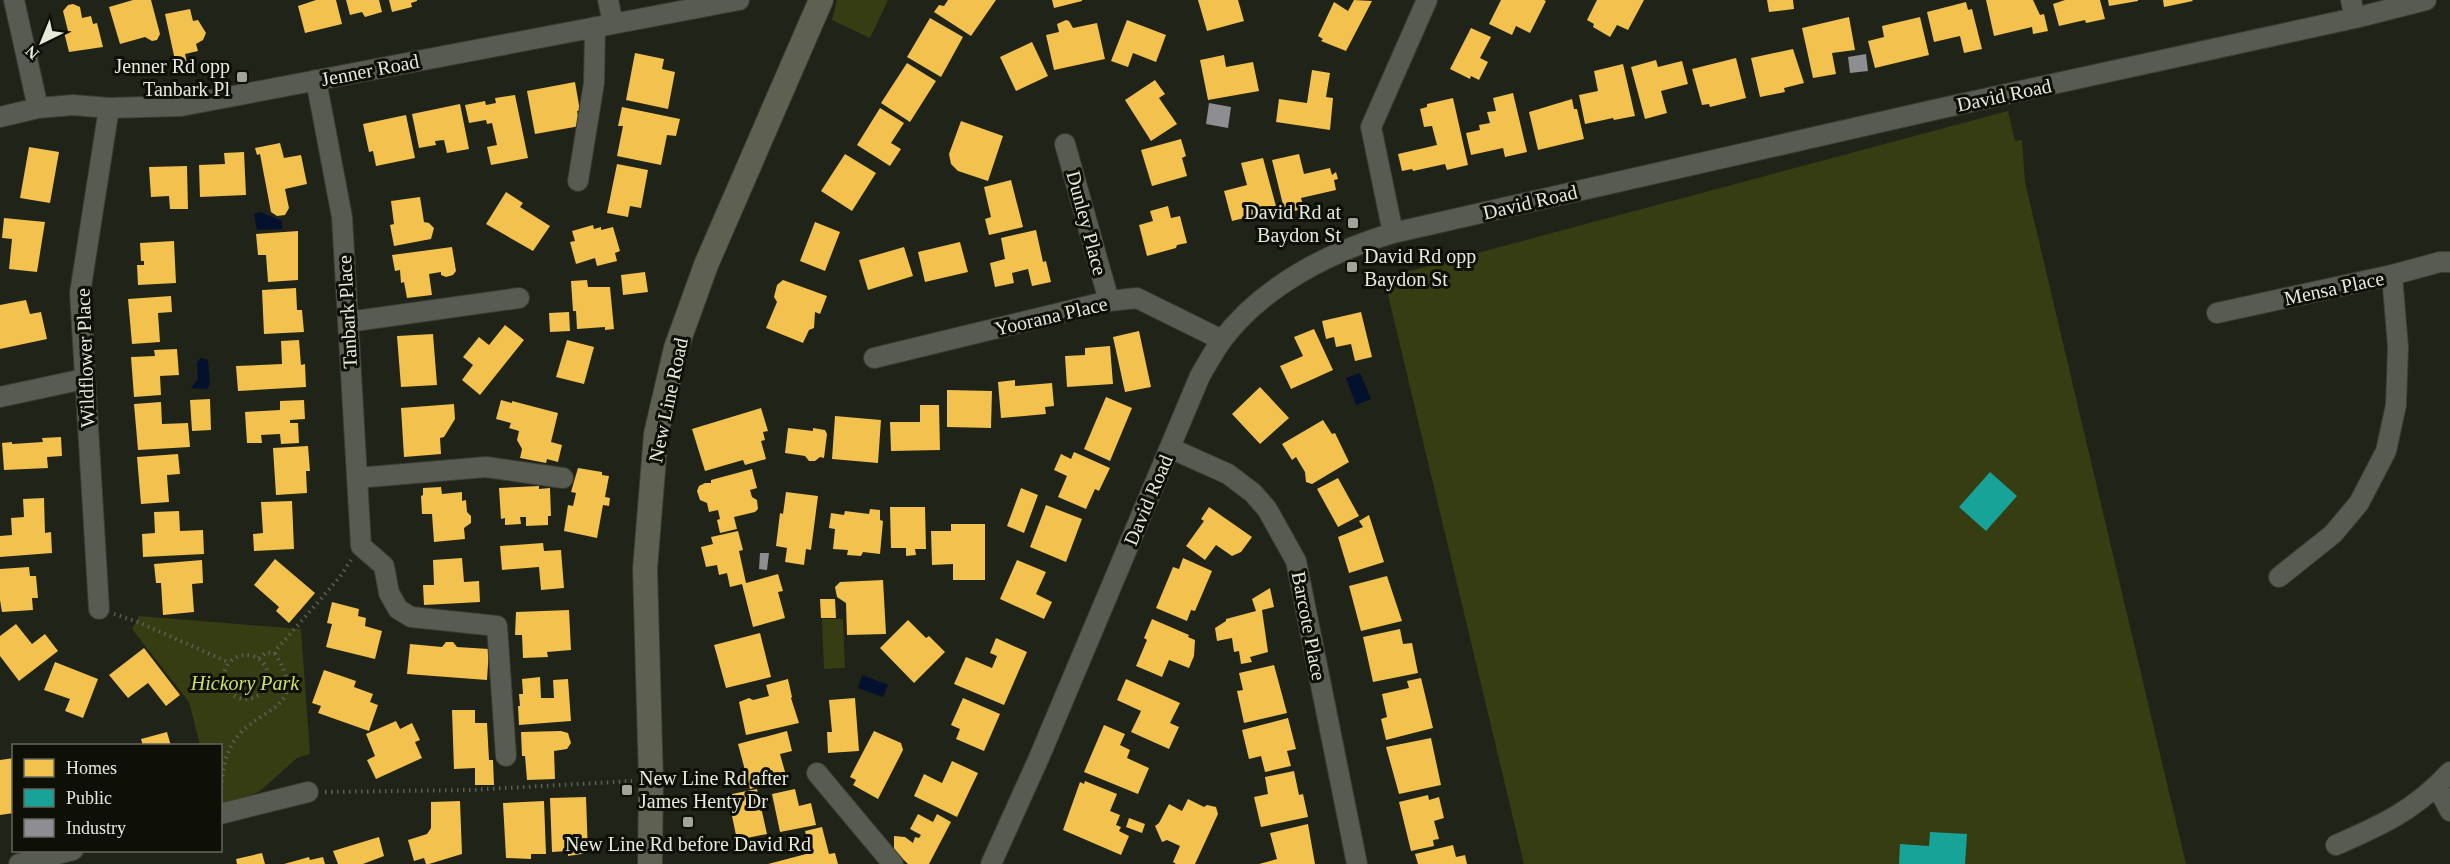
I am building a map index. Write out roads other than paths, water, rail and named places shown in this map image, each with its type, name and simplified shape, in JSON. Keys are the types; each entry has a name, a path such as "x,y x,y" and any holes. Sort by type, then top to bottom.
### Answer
{"main road":[{"name":"New Line Road","path":"650,864 651,780 645,569 656,434 676,348 706,265 821,0"}],"street":[{"path":"14,0 38,108"},
{"path":"578,181 608,0"},
{"name":"Jenner Road","path":"0,117 38,108 73,105 109,108 180,106 739,0"},
{"path":"1393,233 1371,127 1427,0"},
{"name":"David Road","path":"991,864 1200,376 1222,340 1258,304 1308,266 1367,240 1393,233 1938,109 2353,9 2426,0"},
{"name":"Tanbark Place","path":"316,80 342,217 361,546 384,566 389,593 398,609 411,617 497,626 506,756"},
{"name":"Wildflower Place","path":"99,609 80,293 109,108"},
{"name":"Dunley Place","path":"1065,144 1108,301"},
{"name":"Mensa Place","path":"2217,313 2392,276 2440,262 2450,262"},
{"path":"2279,577 2334,534 2359,503 2386,452 2396,405 2398,348 2392,276"},
{"path":"348,322 519,298"},
{"name":"Yoorana Place","path":"874,358 1108,301 1137,298 1222,340"},
{"path":"0,397 84,379"},
{"name":"Barcote Place","path":"1170,448 1228,474 1253,493 1267,509 1296,561 1357,864"},
{"path":"357,478 486,467 563,478"},
{"path":"817,773 893,864"},
{"path":"2336,846 2380,826 2411,808 2443,779 2450,811"},
{"path":"222,814 308,792"},
{"path":"19,864 64,852"}],"water":[{"path":"260,212 282,221 282,229 257,230 254,214"},
{"path":"201,358 208,360 210,384 207,389 191,388 198,379 197,362"},
{"path":"1360,373 1371,399 1356,405 1346,378"},
{"path":"862,675 888,685 883,697 858,688"}],"place":[{"name":"Jenner Rd opp Tanbark Pl","path":"242,77"},
{"name":"David Rd at Baydon St","path":"1353,223"},
{"name":"David Rd opp Baydon St","path":"1352,267"},
{"name":"New Line Rd after James Henty Dr","path":"627,790"},
{"name":"New Line Rd before David Rd","path":"688,822"}],"park label":[{"name":"Hickory Park","path":"245,683"}]}
